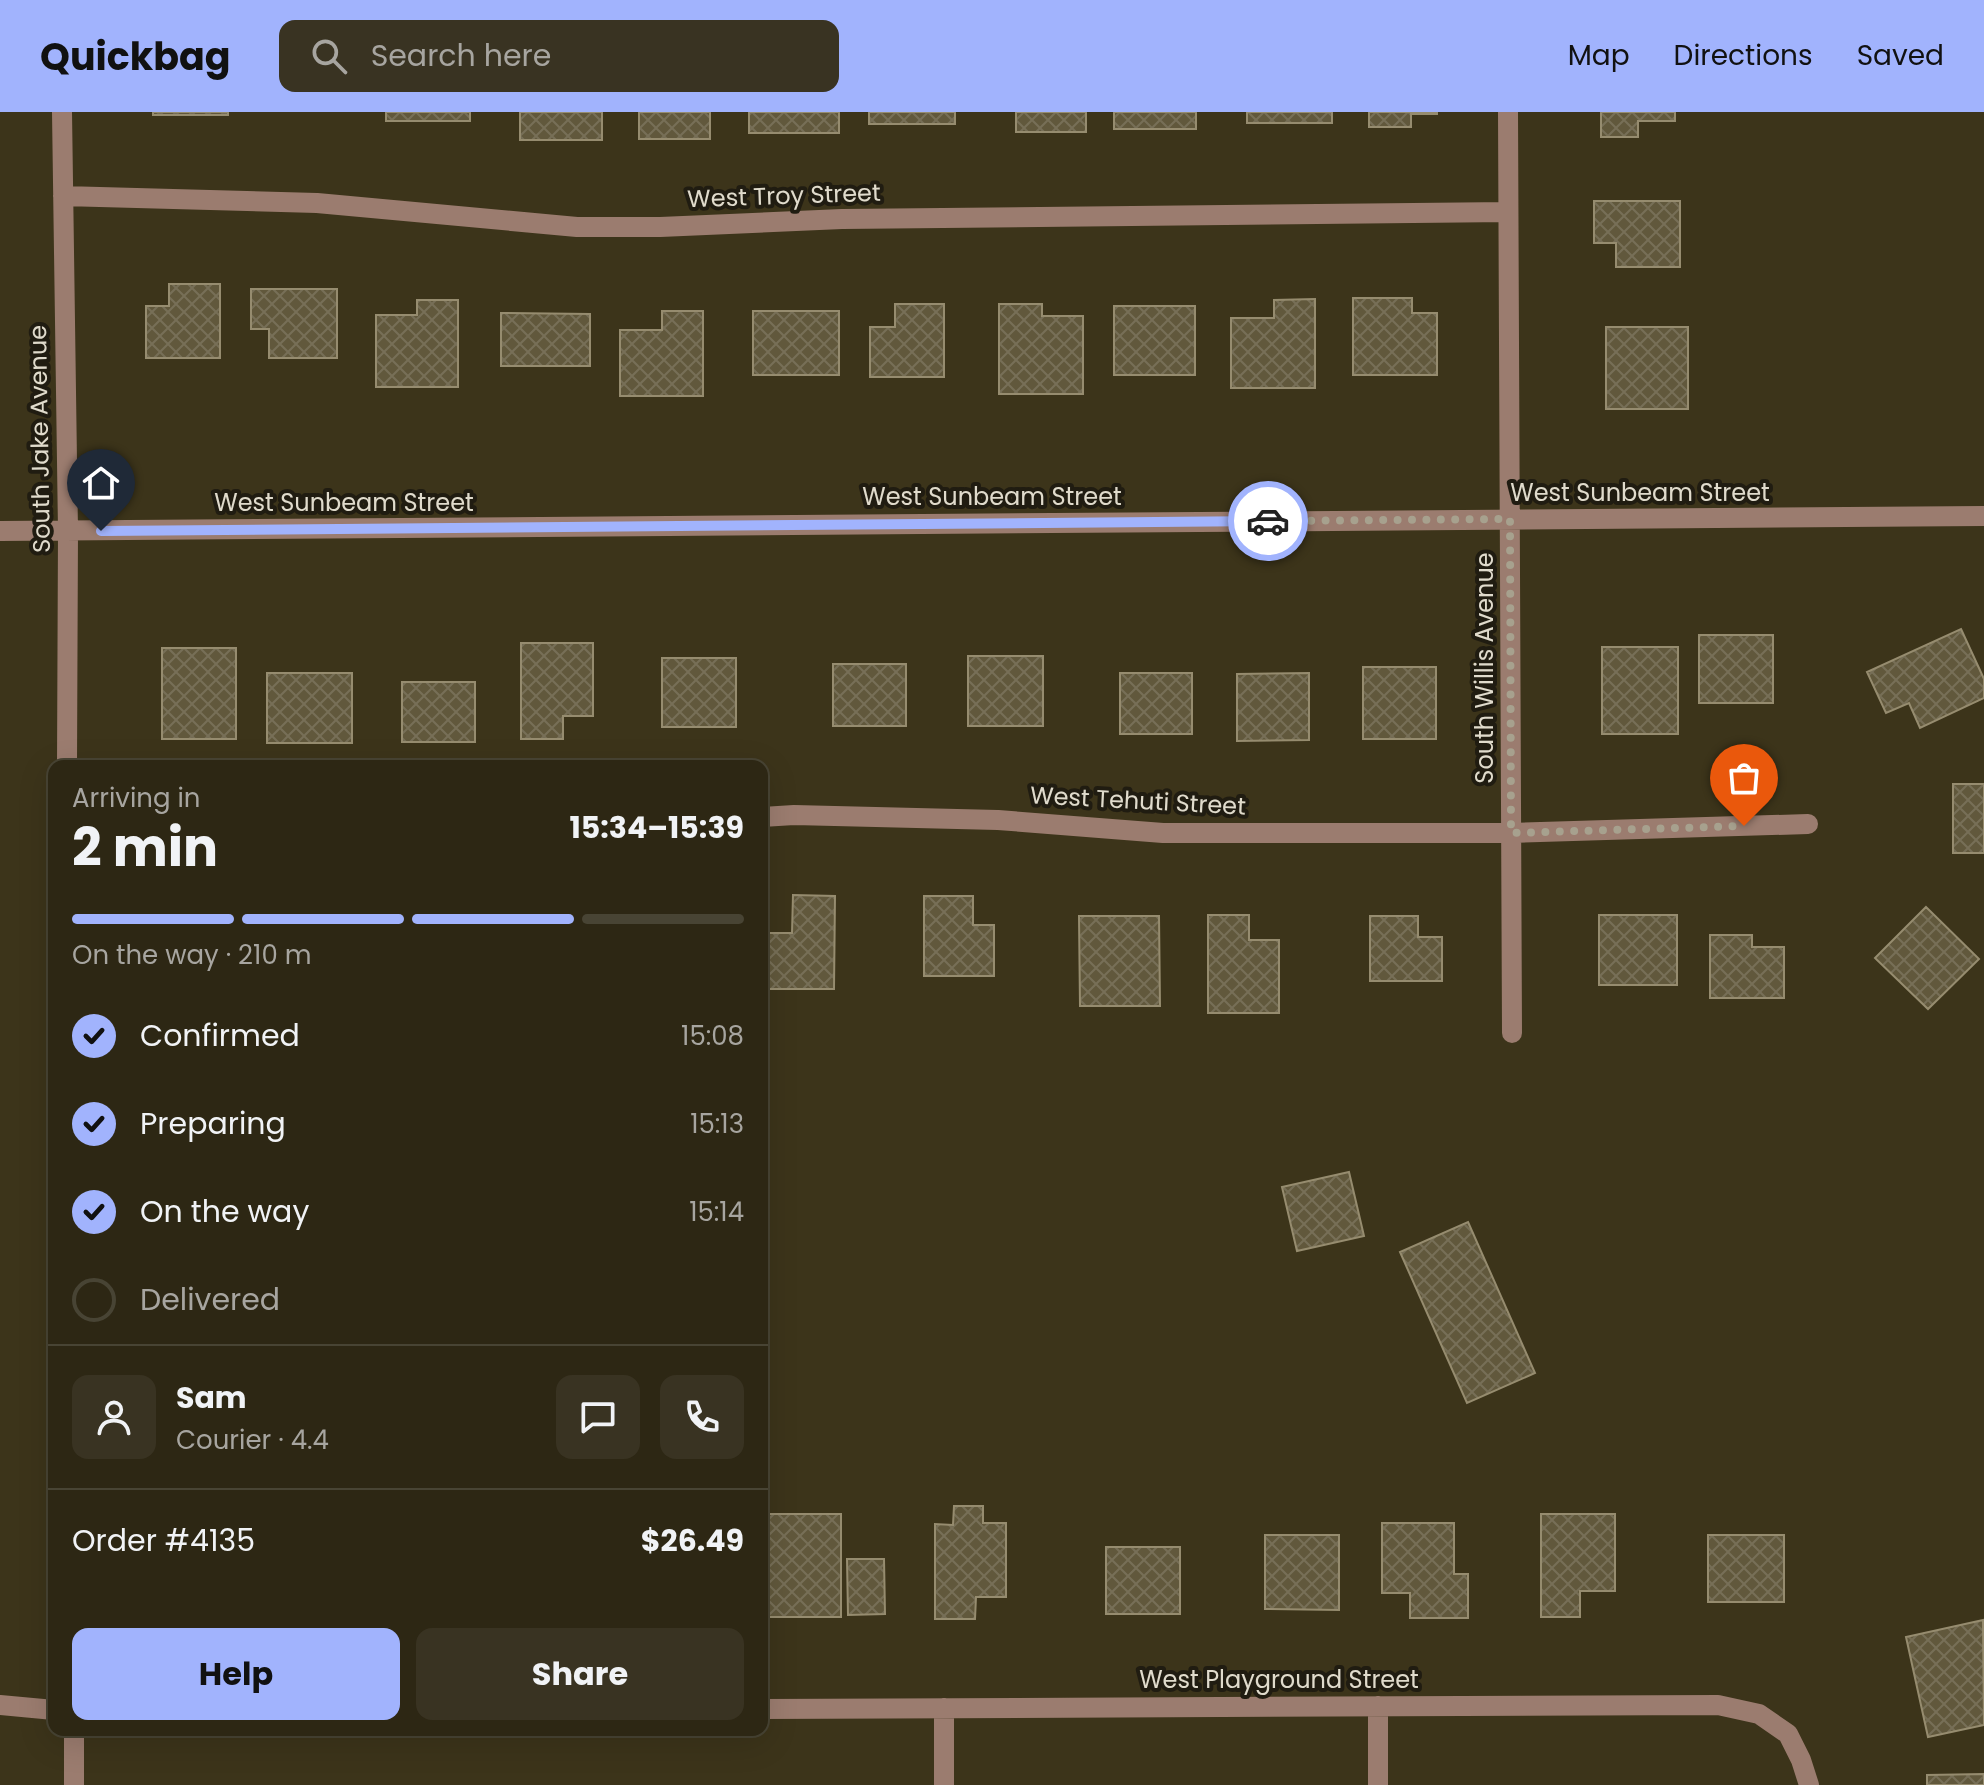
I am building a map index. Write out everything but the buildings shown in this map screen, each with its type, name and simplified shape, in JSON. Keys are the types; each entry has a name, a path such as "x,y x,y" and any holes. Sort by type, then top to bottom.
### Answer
{"street":[{"name":"South Jake Avenue","path":"62,112 68,531 67,760"},
{"name":"South Willis Avenue","path":"1508,112 1512,1033"},
{"name":"West Troy Street","path":"63,196 317,203 577,227 660,227 842,219 1508,212"},
{"name":"West Sunbeam Street","path":"0,531 1984,516"},
{"name":"West Tehuti Street","path":"768,817 998,820 1163,833 1511,833 1808,824"},
{"path":"0,1705 48,1709"},
{"name":"West Playground Street","path":"768,1709 1718,1705 1759,1714 1788,1734 1809,1785"},
{"path":"1378,1706 1378,1785"},
{"path":"944,1708 944,1785"},
{"path":"74,1736 74,1785"}],"way so far":[{"path":"1268,521 1510,519 1511,833 1744,826"}],"route":[{"path":"101,531 1268,521"}]}
